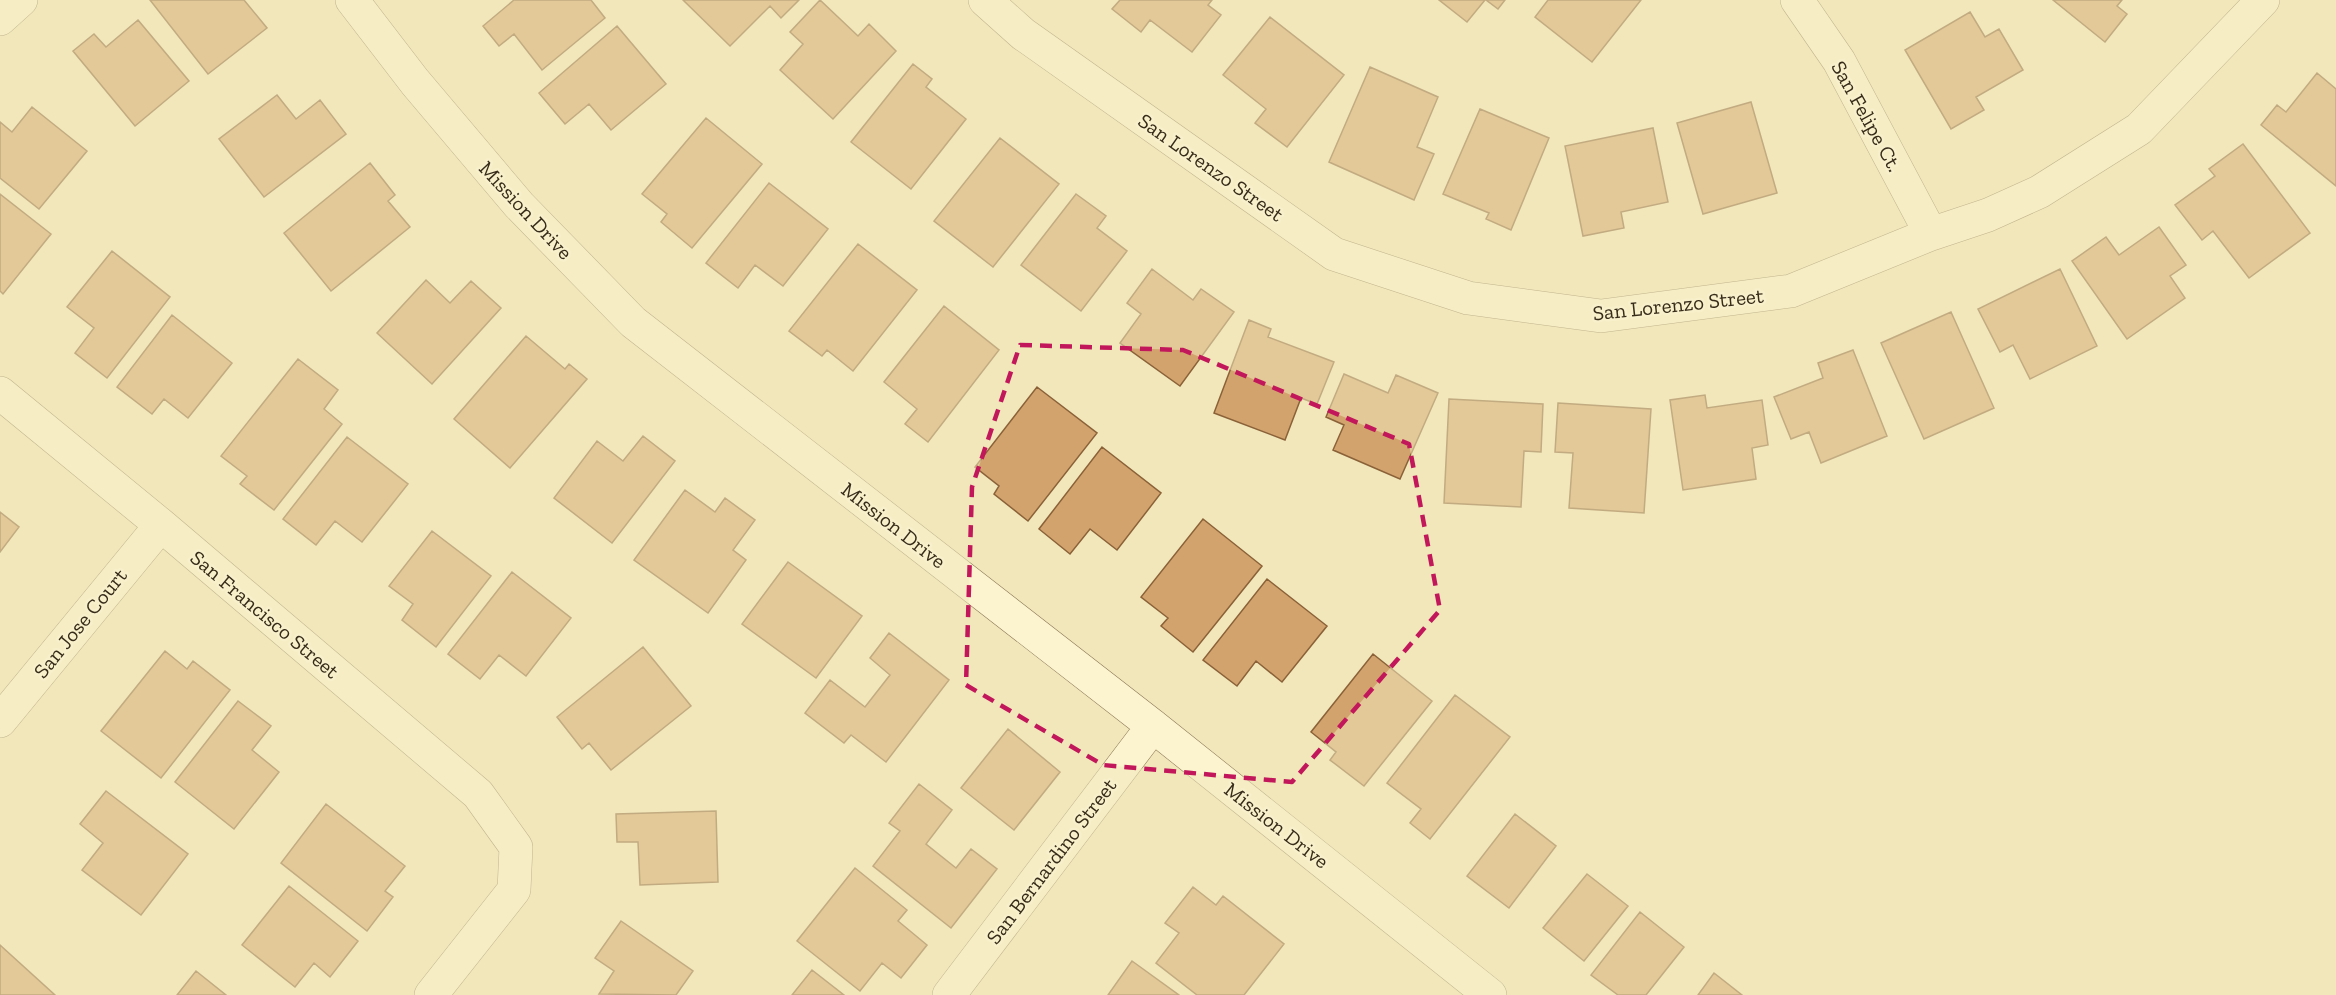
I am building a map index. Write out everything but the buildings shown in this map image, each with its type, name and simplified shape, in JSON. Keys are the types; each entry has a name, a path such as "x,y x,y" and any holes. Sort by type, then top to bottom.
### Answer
{"street":[{"path":"0,19 21,0"},
{"name":"Mission Drive","path":"352,0 415,82 519,205 633,322 1153,726 1491,995"},
{"name":"San Lorenzo Street","path":"985,0 1023,34 1334,254 1468,298 1601,316 1791,291 1931,234 1988,215 2039,192 2139,129 2263,0"},
{"name":"San Felipe Ct.","path":"1797,0 1839,61 1931,234"},
{"name":"San Francisco Street","path":"0,393 478,794 516,847 514,890 431,995"},
{"name":"San Jose Court","path":"0,721 160,525"},
{"name":"San Bernardino Street","path":"949,995 1153,726"}],"highlighted area":[{"path":"1020,345 1183,350 1409,444 1440,610 1292,782 1103,765 966,685 972,487"}]}
